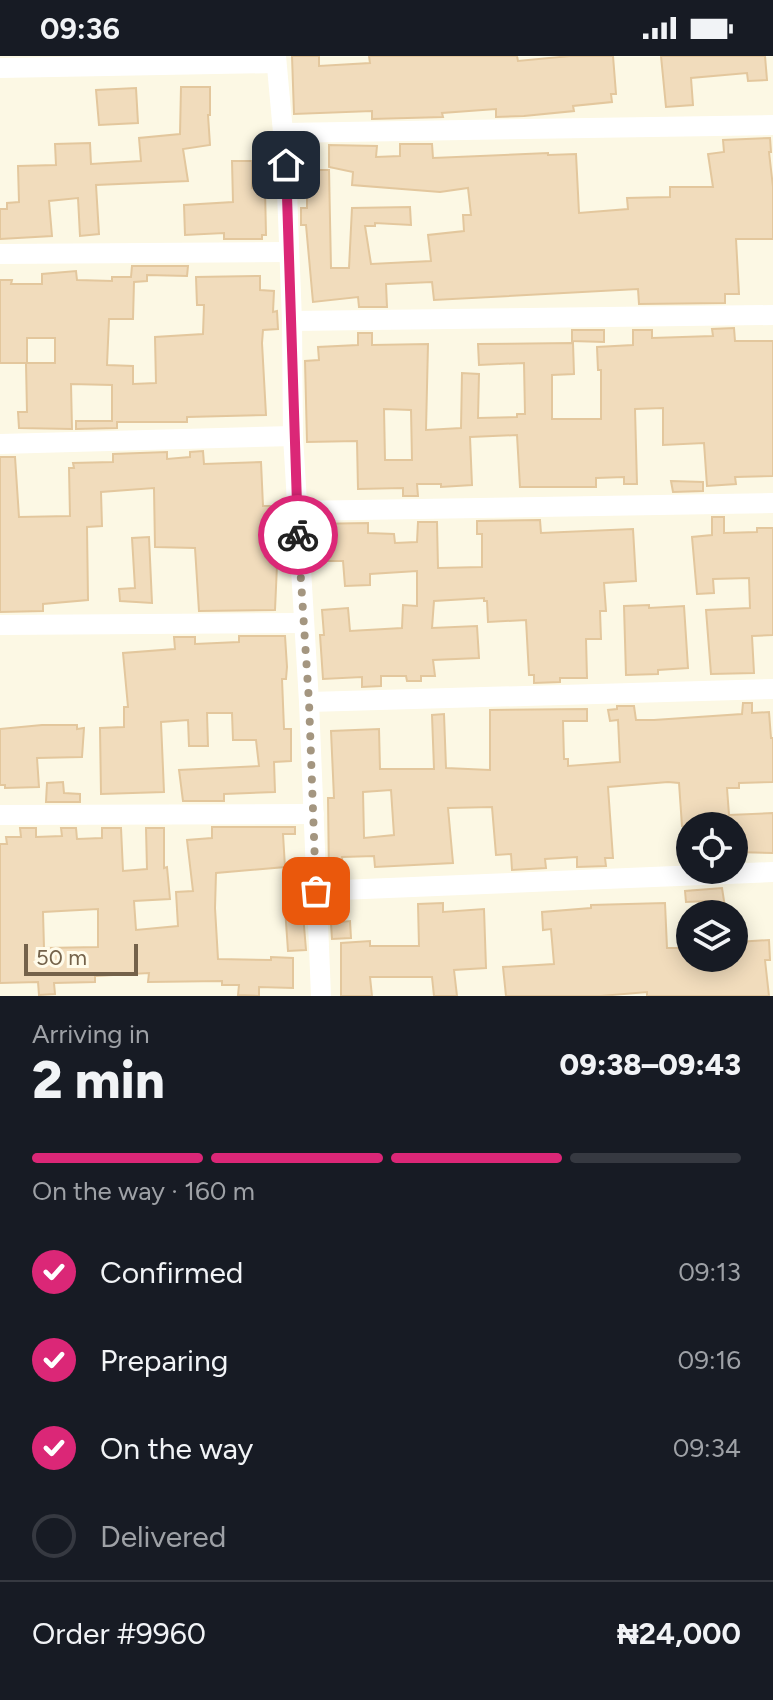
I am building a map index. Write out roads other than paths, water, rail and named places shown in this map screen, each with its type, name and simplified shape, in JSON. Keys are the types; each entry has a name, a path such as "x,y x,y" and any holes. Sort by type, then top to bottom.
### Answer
{"street":[{"path":"0,68 276,59 289,252 296,511 309,702 321,996"},
{"path":"283,133 773,125"},
{"path":"0,254 289,252"},
{"path":"292,321 773,315"},
{"path":"0,444 293,436"},
{"path":"296,511 773,503"},
{"path":"0,625 303,623"},
{"path":"309,702 773,689"},
{"path":"0,815 314,814"},
{"path":"316,891 773,872"}]}
